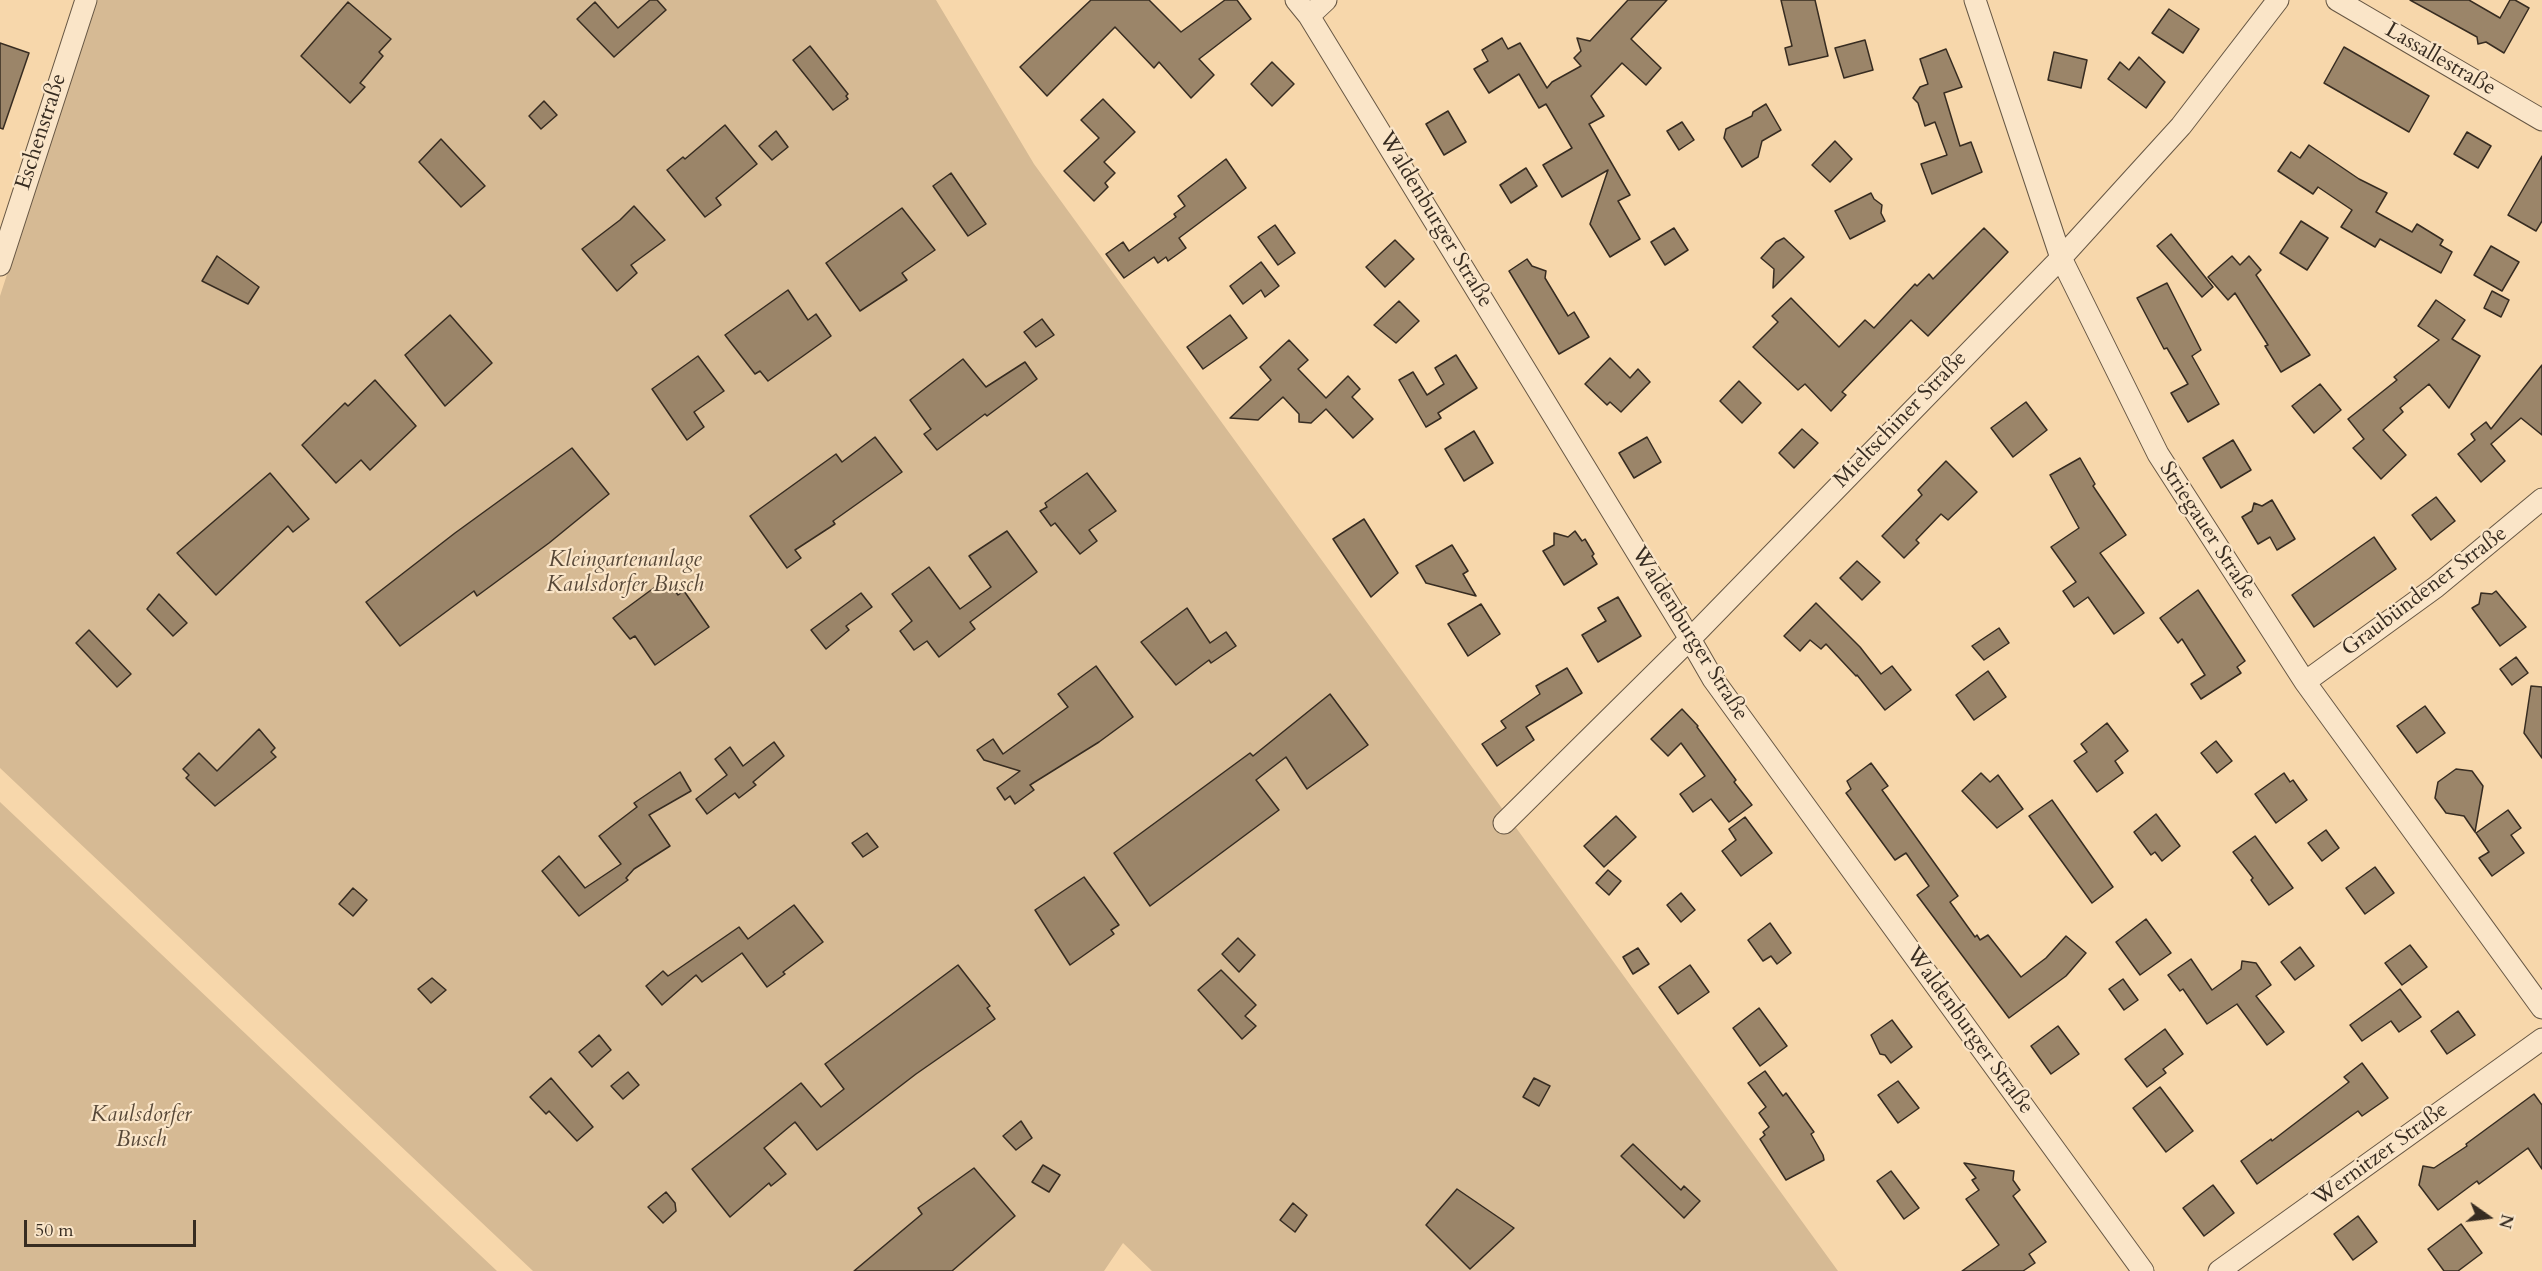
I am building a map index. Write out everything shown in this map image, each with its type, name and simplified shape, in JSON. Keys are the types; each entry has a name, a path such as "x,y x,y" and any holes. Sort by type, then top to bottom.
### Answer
{"street":[{"name":"Eschenstraße","path":"0,265 86,0"},
{"path":"1303,8 1326,0"},
{"name":"Striegauer Straße","path":"1975,0 2061,258 2158,454 2305,682 2542,1008"},
{"name":"Mieltschiner Straße","path":"1504,823 1690,639 2061,258 2181,126 2278,0"},
{"name":"Lassallestraße","path":"2337,0 2542,120"},
{"name":"Waldenburger Straße","path":"1303,8 1713,679 2143,1271"},
{"name":"Graubündener Straße","path":"2305,682 2436,587 2542,499"},
{"name":"Wernitzer Straße","path":"2219,1271 2542,1039"}],"green space":[{"name":"Kleingartenanlage Kaulsdorfer Busch","path":"98,0 936,0 1034,164 1838,1271 1152,1271 1123,1243 1104,1271 533,1271 0,768 0,296"},
{"name":"Kaulsdorfer Busch","path":"0,802 497,1271 0,1271"}],"building":[{"path":"650,0 657,0 666,10 614,57 577,19 595,2 618,28"},
{"path":"1091,0 1149,0 1181,32 1225,0 1237,0 1251,19 1199,59 1214,75 1191,98 1159,62 1154,68 1115,27 1047,96 1020,67"},
{"path":"1628,0 1667,0 1631,39 1661,68 1646,85 1622,63 1591,96 1604,116 1589,124 1630,195 1618,201 1640,239 1610,257 1590,224 1608,170 1562,197 1543,165 1572,148 1546,104 1539,108 1519,74 1489,93 1474,69 1488,61 1482,50 1502,38 1508,49 1520,43 1547,88 1552,82 1581,66 1574,58 1581,51 1577,38 1590,41"},
{"path":"1781,0 1815,0 1828,56 1789,65 1785,48 1792,46"},
{"path":"2410,0 2469,0 2500,18 2510,0 2515,0 2529,8 2504,53 2486,42 2478,44 2477,37"},
{"path":"348,2 391,39 379,52 383,56 360,83 365,87 350,103 301,56"},
{"path":"2169,9 2199,29 2183,53 2152,33"},
{"path":"1865,40 1873,70 1844,78 1835,48"},
{"path":"0,43 29,53 3,129 0,128"},
{"path":"810,46 848,94 846,96 848,99 833,110 793,60"},
{"path":"2344,47 2429,96 2409,132 2324,83"},
{"path":"1946,49 1962,87 1944,93 1960,146 1971,142 1982,172 1932,194 1921,164 1947,155 1935,122 1925,126 1918,103 1913,98 1920,87 1928,84 1920,59"},
{"path":"2054,52 2087,60 2081,88 2048,80"},
{"path":"2139,57 2165,82 2146,108 2108,79 2120,62 2129,70"},
{"path":"1272,62 1294,84 1272,106 1251,84"},
{"path":"1103,99 1135,132 1104,162 1115,173 1105,183 1108,187 1094,201 1064,171 1099,138 1081,120"},
{"path":"544,101 557,115 541,129 529,116"},
{"path":"1766,104 1781,130 1762,141 1758,157 1742,167 1724,138 1726,129 1752,116 1753,112"},
{"path":"1448,111 1466,142 1444,155 1426,124"},
{"path":"1682,122 1694,140 1679,150 1667,131"},
{"path":"725,125 757,164 716,198 721,205 705,217 667,170 683,157 685,159"},
{"path":"776,131 788,147 772,160 759,146"},
{"path":"2467,132 2491,146 2478,168 2454,154"},
{"path":"441,139 485,186 461,207 419,162"},
{"path":"1835,141 1852,159 1830,182 1812,165"},
{"path":"2309,145 2359,179 2387,193 2376,212 2412,232 2417,224 2443,240 2440,245 2452,252 2441,273 2380,239 2375,247 2341,227 2352,210 2318,187 2313,194 2278,171 2291,152 2300,158"},
{"path":"2542,156 2542,221 2536,231 2508,215"},
{"path":"1226,159 1246,188 1179,238 1186,248 1168,261 1166,257 1158,263 1154,257 1124,278 1106,254 1123,242 1129,251 1176,217 1174,214 1185,206 1178,196"},
{"path":"1526,168 1537,186 1511,203 1500,185"},
{"path":"951,173 986,224 968,236 933,186"},
{"path":"1871,193 1874,199 1882,205 1881,213 1885,221 1850,239 1835,211"},
{"path":"634,206 665,240 631,265 637,273 617,291 582,249 620,220"},
{"path":"902,208 935,250 902,273 907,280 860,311 826,263"},
{"path":"2301,221 2328,238 2307,270 2280,253"},
{"path":"1275,225 1295,253 1278,265 1258,237"},
{"path":"1674,228 1688,250 1665,265 1651,242"},
{"path":"1984,228 2008,252 1928,336 1911,320 1842,392 1846,395 1831,411 1805,384 1798,390 1753,347 1778,322 1772,316 1791,298 1839,347 1865,320 1874,328 1915,284 1917,286 1929,274 1933,279"},
{"path":"2171,234 2213,287 2202,297 2157,246"},
{"path":"1784,238 1804,257 1773,288 1774,269 1761,258 1776,242"},
{"path":"1395,240 1414,259 1385,287 1366,267"},
{"path":"2491,246 2519,262 2502,291 2474,275"},
{"path":"217,256 259,287 248,304 202,281"},
{"path":"2232,256 2240,265 2249,256 2261,270 2256,275 2310,355 2281,372 2265,346 2268,345 2235,293 2228,300 2208,277"},
{"path":"1527,259 1532,266 1546,271 1545,278 1568,316 1574,312 1589,337 1559,354 1509,271"},
{"path":"1261,262 1279,286 1265,297 1261,290 1243,304 1230,286"},
{"path":"2167,283 2201,350 2192,356 2219,404 2188,422 2171,393 2188,384 2167,348 2164,349 2137,298"},
{"path":"788,290 808,320 816,314 831,336 768,381 760,371 755,374 725,335"},
{"path":"2492,291 2509,300 2501,317 2484,308"},
{"path":"2436,300 2465,320 2452,339 2480,356 2449,408 2429,384 2400,408 2403,412 2383,430 2406,455 2381,479 2353,448 2364,439 2348,419 2397,380 2394,377 2439,340 2418,326"},
{"path":"1399,301 1419,321 1396,343 1374,325"},
{"path":"450,315 492,363 445,406 405,355"},
{"path":"1230,315 1247,338 1203,369 1187,347"},
{"path":"1042,319 1054,335 1036,347 1024,332"},
{"path":"1289,340 1308,360 1298,369 1326,398 1348,376 1360,389 1352,397 1373,419 1353,438 1326,409 1311,423 1299,422 1299,414 1283,397 1258,420 1230,418 1271,380 1260,367"},
{"path":"1456,355 1477,388 1438,413 1441,418 1426,427 1399,380 1413,372 1427,395 1444,384 1435,368"},
{"path":"698,356 724,391 694,412 704,427 687,440 652,389"},
{"path":"1610,358 1630,378 1638,369 1650,382 1621,412 1610,402 1607,405 1585,384"},
{"path":"963,359 986,387 1025,362 1037,379 937,450 924,434 931,429 910,400"},
{"path":"2542,365 2542,435 2521,418 2491,444 2505,461 2481,482 2458,454 2475,440 2471,434 2486,422 2491,429"},
{"path":"375,380 416,426 370,470 361,460 336,483 302,445 345,403 348,406"},
{"path":"1739,381 1761,403 1742,423 1720,401"},
{"path":"2320,384 2341,410 2314,433 2292,406"},
{"path":"2026,402 2047,430 2013,457 1991,428"},
{"path":"1802,429 1818,443 1794,468 1779,453"},
{"path":"1474,431 1493,463 1464,481 1445,449"},
{"path":"875,437 902,472 833,521 835,524 795,550 801,558 787,568 750,516 836,454 842,462"},
{"path":"1647,437 1661,462 1634,478 1619,453"},
{"path":"2233,440 2251,470 2221,488 2203,458"},
{"path":"572,448 609,494 549,543 477,596 474,591 400,646 366,602 455,533"},
{"path":"2080,458 2095,484 2093,486 2126,535 2100,553 2144,613 2114,634 2088,597 2074,607 2063,591 2076,582 2051,547 2079,528 2050,475"},
{"path":"1946,461 1977,492 1948,520 1941,514 1916,540 1919,543 1904,558 1882,536 1922,495 1918,490"},
{"path":"270,473 309,519 293,532 288,526 216,595 177,553"},
{"path":"1087,473 1116,511 1089,530 1097,541 1080,554 1055,523 1051,526 1040,511 1047,507 1045,503"},
{"path":"2436,497 2455,521 2431,540 2412,515"},
{"path":"2272,500 2295,539 2277,550 2270,537 2258,544 2242,517 2252,511 2254,503 2262,506"},
{"path":"1364,519 1398,573 1371,597 1333,539"},
{"path":"1007,531 1037,572 970,622 975,629 939,657 927,641 914,650 900,631 912,621 892,594 929,567 960,609 991,587 969,556"},
{"path":"1575,531 1582,541 1585,539 1597,564 1564,585 1543,551 1554,545 1554,533 1568,537"},
{"path":"2374,537 2396,569 2314,627 2292,595"},
{"path":"1452,545 1468,571 1463,574 1476,596 1426,583 1416,566"},
{"path":"1857,561 1880,582 1862,600 1840,578"},
{"path":"666,579 678,595 684,591 709,627 655,665 635,636 630,639 613,618"},
{"path":"2198,590 2245,661 2237,667 2241,673 2201,699 2191,684 2205,675 2182,639 2178,643 2160,618"},
{"path":"2496,591 2526,627 2500,646 2472,608 2479,604 2481,593 2492,594"},
{"path":"861,593 872,607 846,626 849,630 826,649 811,630"},
{"path":"159,594 187,623 173,636 147,609"},
{"path":"1618,597 1641,636 1598,662 1582,635 1606,621 1598,608"},
{"path":"1816,603 1860,647 1881,674 1892,666 1911,690 1885,710 1857,675 1826,644 1821,649 1810,640 1800,651 1784,636"},
{"path":"1481,604 1500,634 1468,656 1448,624"},
{"path":"1187,608 1210,643 1226,632 1236,646 1211,663 1209,660 1176,685 1141,642"},
{"path":"1999,628 2009,643 1984,660 1972,646"},
{"path":"89,630 131,674 117,687 76,643"},
{"path":"2516,657 2528,673 2512,685 2500,669"},
{"path":"1096,666 1133,717 1099,742 1030,785 1034,790 1015,804 1010,796 1005,800 997,788 1020,771 984,760 977,750 993,739 1003,754 1068,707 1058,694"},
{"path":"1567,668 1582,693 1526,727 1534,740 1497,766 1482,744 1506,728 1501,721 1540,694 1536,686"},
{"path":"1988,671 2006,697 1974,720 1956,695"},
{"path":"2531,686 2542,687 2542,758 2524,733"},
{"path":"1330,694 1368,745 1307,789 1286,757 1256,780 1279,810 1150,906 1114,853 1250,753 1253,756"},
{"path":"2425,706 2445,733 2417,753 2397,726"},
{"path":"1682,709 1698,726 1736,780 1734,782 1752,805 1729,822 1711,799 1693,812 1680,794 1705,776 1681,743 1668,756 1651,739"},
{"path":"2107,723 2128,751 2115,761 2123,773 2097,792 2074,761 2087,752 2081,744"},
{"path":"259,729 275,748 271,752 276,757 215,806 186,778 189,775 183,769 199,753 217,771"},
{"path":"2216,741 2232,761 2217,773 2201,753"},
{"path":"774,742 784,756 753,782 756,785 739,798 735,793 707,814 696,799 727,775 715,759 730,747 743,766"},
{"path":"1871,763 1888,786 1882,790 1958,896 1950,902 1975,937 1977,935 1980,940 1988,935 2021,977 2046,958 2066,936 2086,953 2066,976 2009,1018 1917,895 1929,886 1906,853 1895,860 1846,793 1851,789 1847,781"},
{"path":"2456,769 2472,771 2483,786 2475,832 2464,816 2446,813 2435,798 2438,782"},
{"path":"680,772 691,791 649,815 670,846 634,869 626,878 628,880 579,916 542,871 559,856 585,888 621,864 599,836 637,807 634,803"},
{"path":"1981,773 1990,782 1998,775 2023,809 1997,828 1962,791"},
{"path":"2284,773 2290,782 2293,780 2307,800 2276,823 2255,794"},
{"path":"2052,800 2113,887 2092,903 2029,816"},
{"path":"2508,810 2521,828 2511,835 2524,853 2492,876 2479,858 2489,852 2476,833"},
{"path":"2156,814 2180,846 2162,861 2155,852 2151,855 2134,832"},
{"path":"1616,816 1636,837 1604,867 1584,846"},
{"path":"1745,817 1772,853 1741,876 1722,851 1736,840 1729,829"},
{"path":"2326,830 2339,848 2322,861 2308,843"},
{"path":"867,833 878,847 863,857 852,843"},
{"path":"2255,836 2293,888 2269,905 2251,880 2253,878 2233,852"},
{"path":"2375,867 2394,893 2365,914 2346,888"},
{"path":"1608,870 1621,881 1609,895 1596,883"},
{"path":"1084,877 1119,925 1111,930 1114,934 1070,965 1035,910"},
{"path":"353,888 367,900 353,916 339,904"},
{"path":"1681,893 1695,910 1681,922 1667,905"},
{"path":"794,905 823,942 767,987 742,953 702,982 696,975 662,1005 646,986 663,971 668,976 739,927 748,939"},
{"path":"2146,919 2171,953 2140,975 2116,942"},
{"path":"1770,923 1791,953 1777,964 1771,956 1763,961 1748,940"},
{"path":"1238,938 1255,955 1239,972 1222,954"},
{"path":"2410,945 2427,967 2402,985 2385,963"},
{"path":"2300,947 2314,966 2295,980 2281,962"},
{"path":"1638,948 1649,964 1633,974 1623,957"},
{"path":"2191,959 2212,990 2241,969 2242,961 2256,963 2271,985 2256,996 2284,1032 2267,1045 2237,1004 2207,1024 2183,989 2180,991 2168,975"},
{"path":"958,965 990,1006 987,1008 995,1019 916,1074 817,1150 795,1122 764,1148 786,1174 771,1186 769,1183 730,1217 692,1169 801,1083 821,1107 844,1089 825,1064"},
{"path":"1690,965 1709,992 1678,1014 1659,987"},
{"path":"1221,970 1256,1005 1245,1016 1256,1026 1242,1039 1198,990"},
{"path":"432,978 446,990 431,1003 418,989"},
{"path":"2123,979 2138,1000 2124,1010 2109,989"},
{"path":"2400,989 2421,1017 2399,1032 2391,1021 2362,1041 2350,1025"},
{"path":"1759,1008 1787,1046 1760,1066 1733,1028"},
{"path":"2458,1011 2475,1035 2447,1054 2431,1031"},
{"path":"1892,1020 1912,1047 1891,1063 1885,1055 1880,1054 1871,1035"},
{"path":"2058,1026 2079,1054 2051,1074 2031,1046"},
{"path":"2165,1029 2183,1054 2163,1069 2166,1073 2147,1087 2125,1059"},
{"path":"599,1035 611,1050 592,1067 579,1052"},
{"path":"2362,1063 2388,1098 2362,1116 2358,1111 2257,1184 2241,1161 2271,1139 2272,1141 2349,1082 2344,1077"},
{"path":"1765,1071 1783,1096 1786,1093 1814,1132 1811,1134 1824,1160 1786,1180 1760,1139 1769,1127 1759,1113 1766,1107 1748,1083"},
{"path":"628,1072 639,1085 623,1099 611,1086"},
{"path":"551,1078 593,1127 577,1141 549,1111 546,1114 530,1097"},
{"path":"1534,1078 1550,1086 1539,1106 1523,1097"},
{"path":"1898,1081 1919,1108 1898,1123 1878,1095"},
{"path":"2160,1087 2193,1131 2166,1152 2133,1108"},
{"path":"2534,1094 2542,1105 2542,1169 2528,1148 2479,1184 2477,1181 2438,1210 2419,1185 2423,1166 2434,1168 2467,1146 2466,1144"},
{"path":"1021,1121 1032,1138 1016,1150 1003,1136"},
{"path":"1633,1144 1681,1190 1684,1186 1700,1201 1684,1218 1621,1156"},
{"path":"1964,1163 2014,1171 2013,1180 2020,1190 2013,1196 2046,1242 2029,1254 2035,1263 2023,1271 1962,1271 1999,1245 1966,1199 1979,1190 1972,1180 1976,1178"},
{"path":"1043,1165 1060,1175 1049,1192 1032,1182"},
{"path":"974,1168 1015,1216 952,1271 854,1271 922,1214 918,1208"},
{"path":"1891,1171 1919,1208 1904,1219 1877,1181"},
{"path":"2213,1185 2234,1213 2204,1236 2183,1208"},
{"path":"1457,1189 1514,1228 1470,1269 1426,1225"},
{"path":"666,1192 675,1203 676,1211 663,1223 648,1207"},
{"path":"1293,1203 1307,1215 1295,1232 1280,1220"},
{"path":"2358,1216 2377,1242 2353,1260 2334,1234"},
{"path":"2461,1224 2482,1253 2458,1271 2444,1271 2428,1249"}]}
